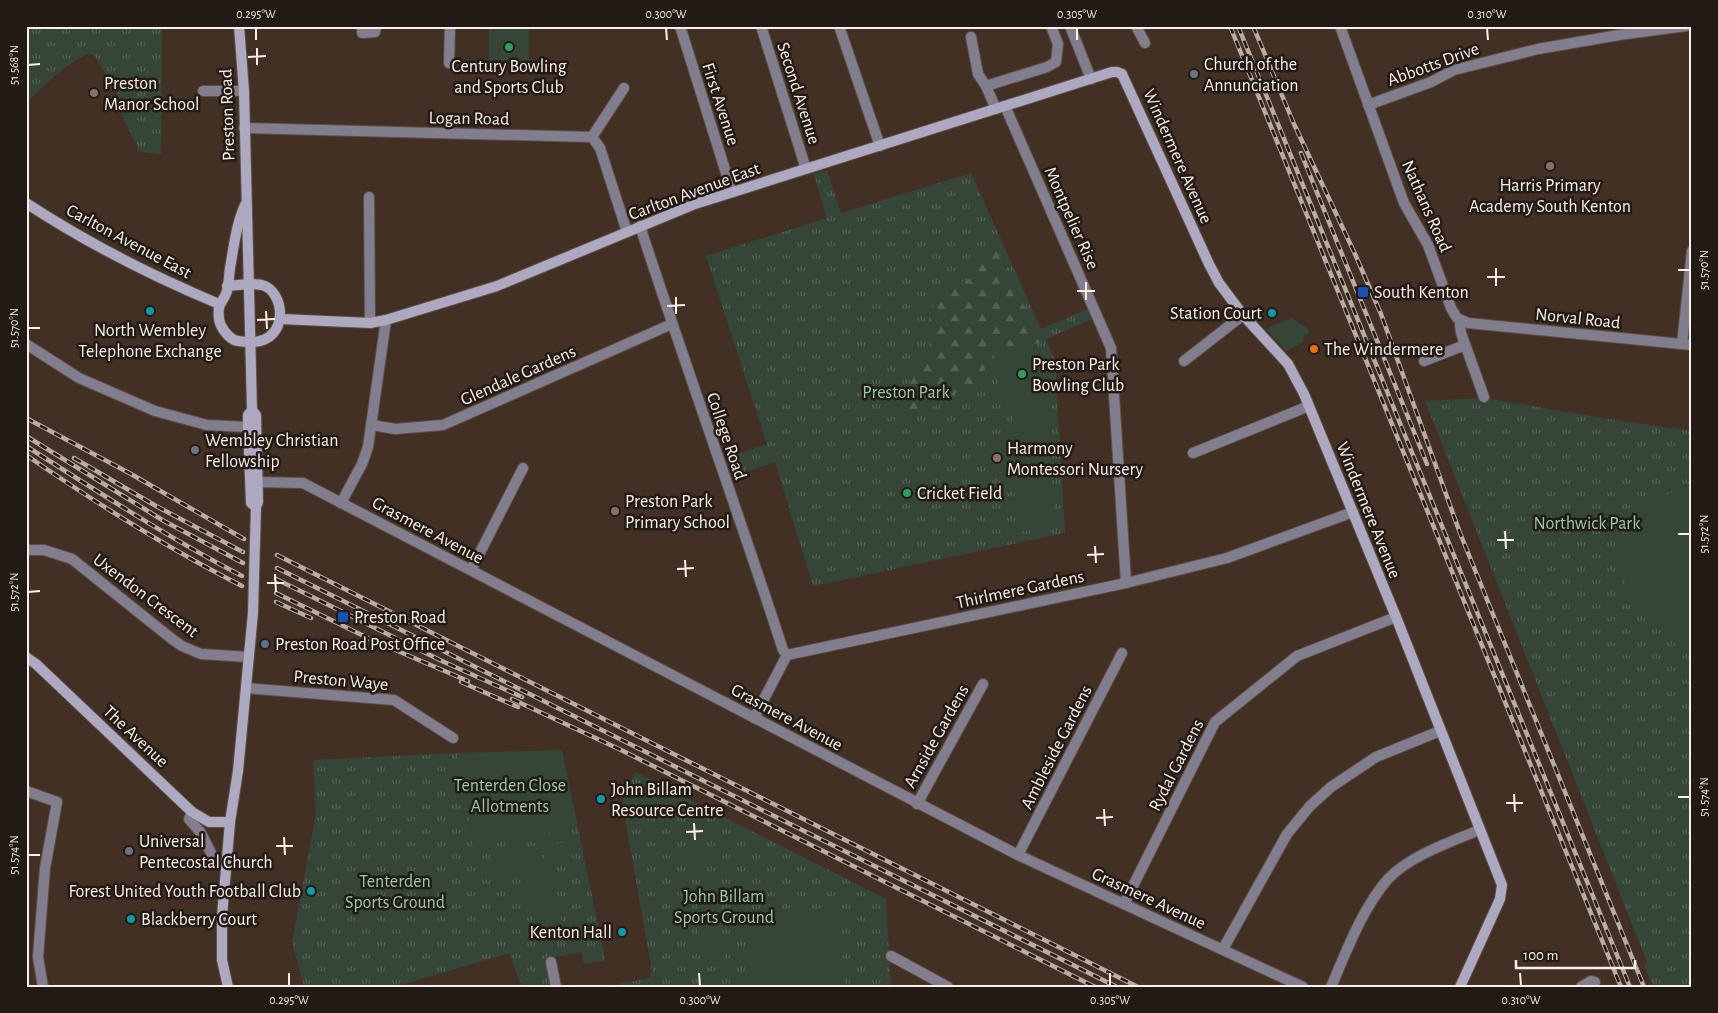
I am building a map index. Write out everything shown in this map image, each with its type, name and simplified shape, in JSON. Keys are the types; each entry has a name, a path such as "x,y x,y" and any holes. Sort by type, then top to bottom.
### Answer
{"street":[{"name":"Preston Road","path":"228,987 222,960 221,940 230,822 238,770 254,608 256,507 258,502 256,415 252,410 244,92 238,26"},
{"path":"362,26 362,33 375,32 376,26"},
{"path":"449,63 450,26"},
{"name":"First Avenue","path":"680,26 732,192"},
{"name":"Second Avenue","path":"761,26 806,169"},
{"path":"839,26 880,146"},
{"path":"986,86 1047,67 1056,62 1058,44 1050,26"},
{"path":"1070,26 1092,79"},
{"path":"1136,26 1145,43"},
{"name":"Nathans Road","path":"1340,26 1404,203 1428,245 1453,313 1462,321 1460,325 1461,333 1484,397"},
{"name":"Abbotts Drive","path":"1368,105 1431,82 1454,70 1472,65 1538,49 1686,26"},
{"name":"Montpelier Rise","path":"971,37 978,74 1000,108 1111,348 1126,583"},
{"name":"Carlton Avenue East","path":"281,319 370,323 386,320 497,286 695,204 1117,72"},
{"name":"Windermere Avenue","path":"1117,72 1124,77 1208,264 1219,283 1243,315 1288,364 1309,406 1396,617 1502,885 1500,899 1460,987"},
{"path":"624,88 592,137 600,148 627,232"},
{"path":"203,90 244,92"},
{"name":"Logan Road","path":"244,128 592,137"},
{"path":"369,198 370,323"},
{"name":"Preston Road","path":"228,286 238,221 246,202"},
{"name":"Carlton Avenue East","path":"27,204 90,242 150,274 219,304"},
{"name":"College Road","path":"640,226 724,476 745,532 783,650 787,654"},
{"path":"1687,345 1692,251"},
{"path":"263,285 270,290 277,300 281,319 270,336 251,342 235,340 226,333 220,324 219,304 228,286 263,285"},
{"path":"1184,361 1243,315"},
{"path":"341,503 362,464 368,447 386,320"},
{"name":"Norval Road","path":"1462,321 1687,345"},
{"name":"Glendale Gardens","path":"372,425 395,429 443,425 672,324"},
{"path":"26,344 79,378 155,411 207,425 248,427"},
{"path":"1424,361 1465,345"},
{"path":"1193,453 1309,406"},
{"name":"Preston Road","path":"252,410 248,415 251,502 256,507"},
{"path":"471,570 523,468"},
{"name":"Grasmere Avenue","path":"258,482 299,482 1018,855 1303,987"},
{"name":"Thirlmere Gardens","path":"787,654 1126,583 1227,558 1353,512"},
{"name":"Uxendon Crescent","path":"26,550 44,550 72,560 172,639 193,652 249,657"},
{"name":"Rydal Gardens","path":"1124,904 1215,722 1297,656 1396,617"},
{"path":"754,718 787,654"},
{"name":"Ambleside Gardens","path":"1018,855 1122,654"},
{"name":"The Avenue","path":"26,657 36,664 192,812 209,822"},
{"name":"Arnside Gardens","path":"917,804 983,684"},
{"name":"Preston Waye","path":"246,688 394,700 453,738"},
{"path":"1223,949 1287,834 1310,806 1331,787 1376,757 1440,730"},
{"path":"26,791 58,802 45,868 38,957 43,987"},
{"path":"192,812 189,819 201,833 215,861 218,864 227,864"},
{"path":"201,833 209,822 230,822"},
{"path":"1331,987 1357,928 1389,878 1413,860 1479,830"},
{"path":"891,956 948,987"},
{"path":"551,962 556,987"},
{"path":"1581,987 1591,981 1596,982"}],"green space":[{"path":"26,26 162,26 161,154 140,152 115,101 119,98 95,56 89,53 71,63 40,89 26,104"},
{"name":"Century Bowling and Sports Club","path":"489,26 529,26 529,68 489,68"},
{"name":"Preston Park","path":"827,170 841,213 971,173 1041,329 1088,309 1092,319 1046,339 1055,361 1065,533 813,586 775,462 731,477 725,459 767,444 706,256 827,218 814,174"},
{"path":"997,250 1042,343 991,348 984,356 984,390 959,391 937,405 911,414 896,414 919,365 930,359 929,311 952,285 973,278 980,251"},
{"path":"1291,318 1308,328 1309,334 1304,336 1303,342 1286,351 1266,329"},
{"name":"Preston Park Bowling Club","path":"1046,348 1049,397 998,400 995,352"},
{"name":"Northwick Park","path":"1485,398 1692,431 1692,987 1653,987 1644,964 1647,962 1425,401"},
{"path":"1048,399 1055,529 1018,531 1013,401"},
{"path":"1692,485 1692,640 1685,640 1668,634 1650,624 1638,609 1627,588 1618,549 1626,527 1641,510 1662,496"},
{"name":"Tenterden Close Allotments","path":"562,750 578,827 474,846 458,753"},
{"name":"Tenterden Sports Ground","path":"458,753 474,846 578,827 605,960 584,964 581,952 545,959 550,987 522,987 509,953 394,987 304,987 292,942 316,814 313,760"},
{"name":"John Billam Sports Ground","path":"635,772 886,899 891,987 618,987 618,984 649,978 652,971 624,813 617,815"},
{"path":"700,837 704,879 694,880 689,838"},
{"path":"567,842 570,860 546,864 543,846"},
{"path":"533,850 537,871 499,879 495,858"},
{"path":"549,870 563,925 536,932 521,877"},
{"path":"720,902 724,960 701,962 697,903"},
{"path":"839,909 845,987 750,987 744,917"}],"railway":[{"path":"1230,26 1621,987"},
{"path":"1238,26 1630,987"},
{"path":"1253,26 1294,124 1381,314 1460,533 1644,987"},
{"path":"1301,153 1427,464"},
{"path":"26,418 131,474 244,539"},
{"path":"26,436 164,521 243,563"},
{"path":"26,446 159,530 242,576"},
{"path":"26,455 132,524 242,586"},
{"path":"74,458 156,506 243,552"},
{"path":"277,555 1138,987"},
{"path":"277,568 1117,987"},
{"path":"276,579 444,662 522,697"},
{"path":"276,593 372,640 468,681"},
{"path":"276,602 311,618"},
{"path":"461,682 518,707"},
{"path":"512,699 619,749 1095,987"}],"place":[{"name":"Century Bowling and Sports Club","path":"509,47"},
{"name":"Church of the Annunciation","path":"1194,74"},
{"name":"Preston Manor School","path":"94,93"},
{"name":"Harris Primary Academy South Kenton","path":"1550,166"},
{"name":"South Kenton","path":"1363,292"},
{"name":"North Wembley Telephone Exchange","path":"150,311"},
{"name":"Station Court","path":"1272,313"},
{"name":"The Windermere","path":"1314,349"},
{"name":"Preston Park Bowling Club","path":"1022,374"},
{"name":"Wembley Christian Fellowship","path":"195,450"},
{"name":"Harmony Montessori Nursery","path":"997,458"},
{"name":"Cricket Field","path":"907,493"},
{"name":"Preston Park Primary School","path":"615,511"},
{"name":"Preston Road","path":"343,617"},
{"name":"Preston Road Post Office","path":"265,644"},
{"name":"John Billam Resource Centre","path":"601,799"},
{"name":"Universal Pentecostal Church","path":"129,851"},
{"name":"Forest United Youth Football Club","path":"311,891"},
{"name":"Blackberry Court","path":"131,919"},
{"name":"Kenton Hall","path":"622,932"}]}
